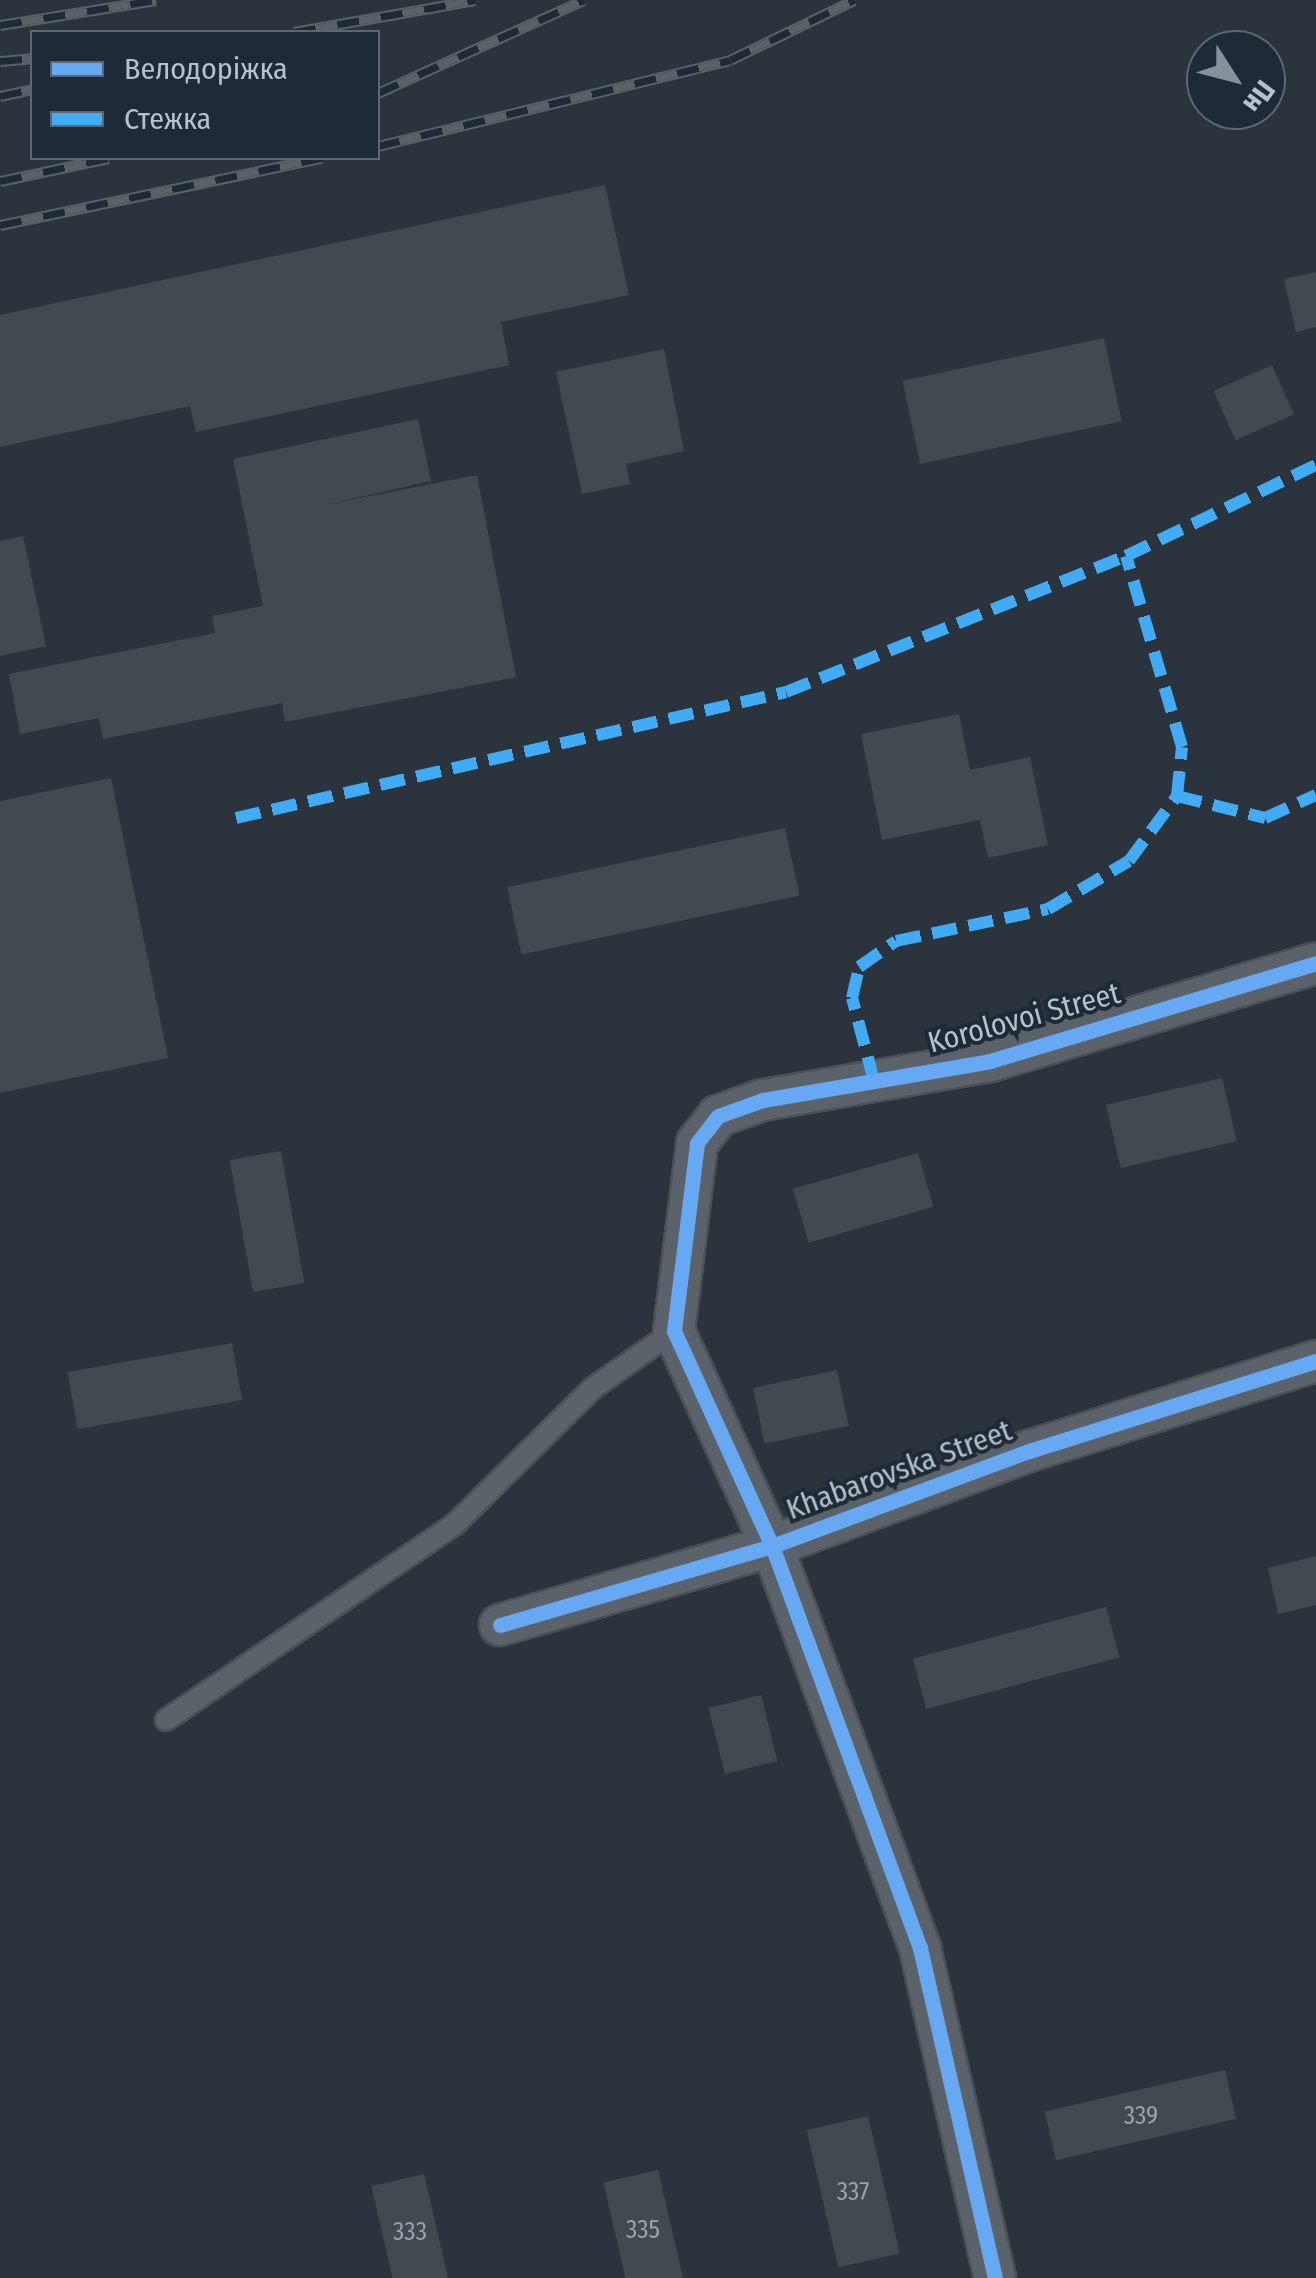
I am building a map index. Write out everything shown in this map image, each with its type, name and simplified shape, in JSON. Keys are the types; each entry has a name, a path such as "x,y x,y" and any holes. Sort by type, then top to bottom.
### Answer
{"street":[{"name":"Korolovoi Street","path":"674,1331 697,1143 718,1116 763,1100 990,1061 1316,963"},
{"path":"674,1331 772,1546 920,1948 994,2278"},
{"name":"Khabarovska Street","path":"500,1625 772,1546 1030,1451 1316,1361"}],"lane":[{"path":"166,1720 454,1525 593,1388 674,1331"}],"building":[{"path":"605,185 629,295 501,322 509,365 196,432 190,406 0,447 0,315"},
{"path":"1316,272 1316,327 1296,332 1284,279"},
{"path":"1104,338 1122,421 920,464 903,381"},
{"path":"664,349 684,451 626,464 630,484 582,494 556,372"},
{"path":"1272,365 1294,414 1235,440 1214,391"},
{"path":"418,419 431,481 324,505 477,475 516,677 285,722 282,703 103,739 99,718 20,734 9,674 215,633 212,616 263,606 233,459"},
{"path":"23,536 46,646 0,656 0,541"},
{"path":"959,714 970,770 1030,757 1048,845 988,858 980,820 882,840 861,734"},
{"path":"111,778 168,1058 0,1093 0,801"},
{"path":"785,828 799,895 522,955 507,887"},
{"path":"1222,1078 1237,1141 1121,1168 1106,1105"},
{"path":"281,1151 304,1283 253,1292 230,1160"},
{"path":"918,1153 933,1207 808,1243 793,1189"},
{"path":"232,1343 242,1400 78,1429 68,1372"},
{"path":"837,1370 849,1426 765,1444 753,1388"},
{"path":"1316,1556 1316,1605 1278,1614 1268,1568"},
{"path":"1106,1607 1119,1657 926,1709 913,1659"},
{"path":"761,1695 777,1761 725,1774 709,1708"},
{"path":"1225,2070 1236,2119 1056,2160 1045,2112"},
{"path":"868,2116 900,2253 838,2268 807,2130"},
{"path":"658,2170 683,2278 625,2278 603,2183"},
{"path":"424,2174 448,2278 393,2278 371,2186"}],"railway":[{"path":"0,25 156,0"},
{"path":"305,30 475,0"},
{"path":"380,92 584,0"},
{"path":"380,146 730,60 854,0"},
{"path":"0,61 30,58"},
{"path":"0,96 30,89"},
{"path":"0,181 100,160"},
{"path":"0,225 312,160"}],"marked path":[{"path":"236,818 786,692 1126,556 1316,465"},
{"path":"874,1081 852,998 859,967 896,941 1048,909 1129,861 1177,796 1182,747 1126,556"},
{"path":"1177,796 1265,818 1316,795"}],"cycle path":[{"path":"995,2278 920,1948 772,1546 674,1331 697,1143 718,1116 763,1100 990,1061 1316,963"},
{"path":"500,1625 772,1546 1029,1451 1316,1361"}]}
